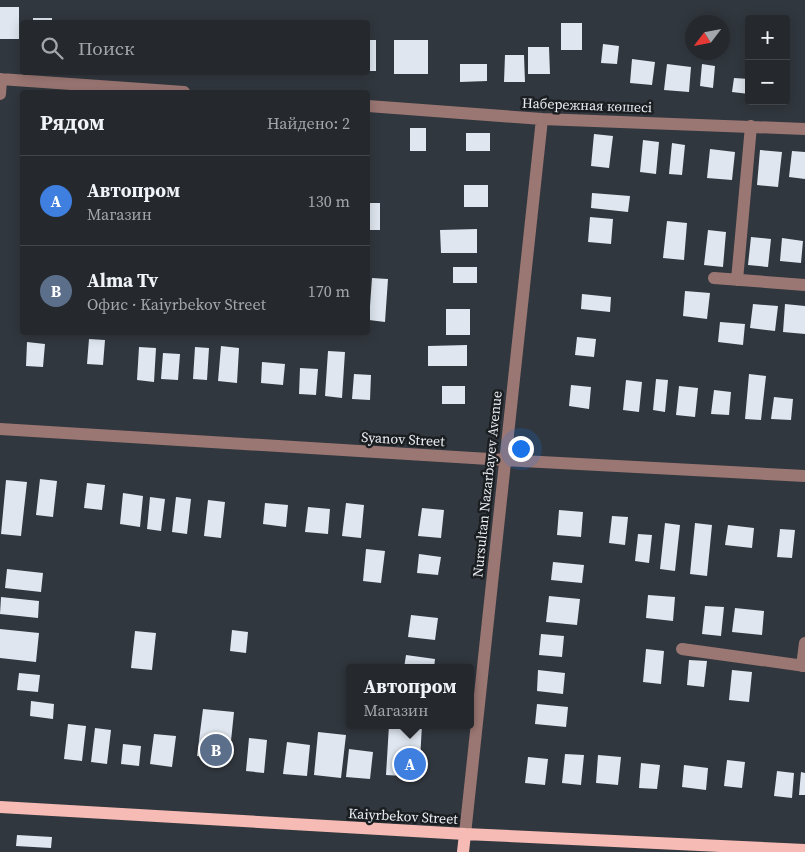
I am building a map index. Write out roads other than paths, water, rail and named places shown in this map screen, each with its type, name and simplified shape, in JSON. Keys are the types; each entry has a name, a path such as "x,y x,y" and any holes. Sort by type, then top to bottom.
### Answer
{"main road":[{"name":"Kaiyrbekov Street","path":"0,807 465,834 805,850"},
{"name":"Nursultan Nazarbayev Avenue","path":"463,852 465,834"}],"street":[{"path":"0,94 1,79 150,90"},
{"name":"Набережная көшесі","path":"370,106 542,119 805,128"},
{"name":"Nursultan Nazarbayev Avenue","path":"465,834 542,119"},
{"path":"737,280 751,126"},
{"path":"714,278 805,285"},
{"name":"Syanov Street","path":"0,429 505,460 805,476"},
{"path":"682,648 804,666 805,643"}],"place":[{"name":"Alma Tv","path":"216,750"},
{"name":"Автопром","path":"410,764"}]}
